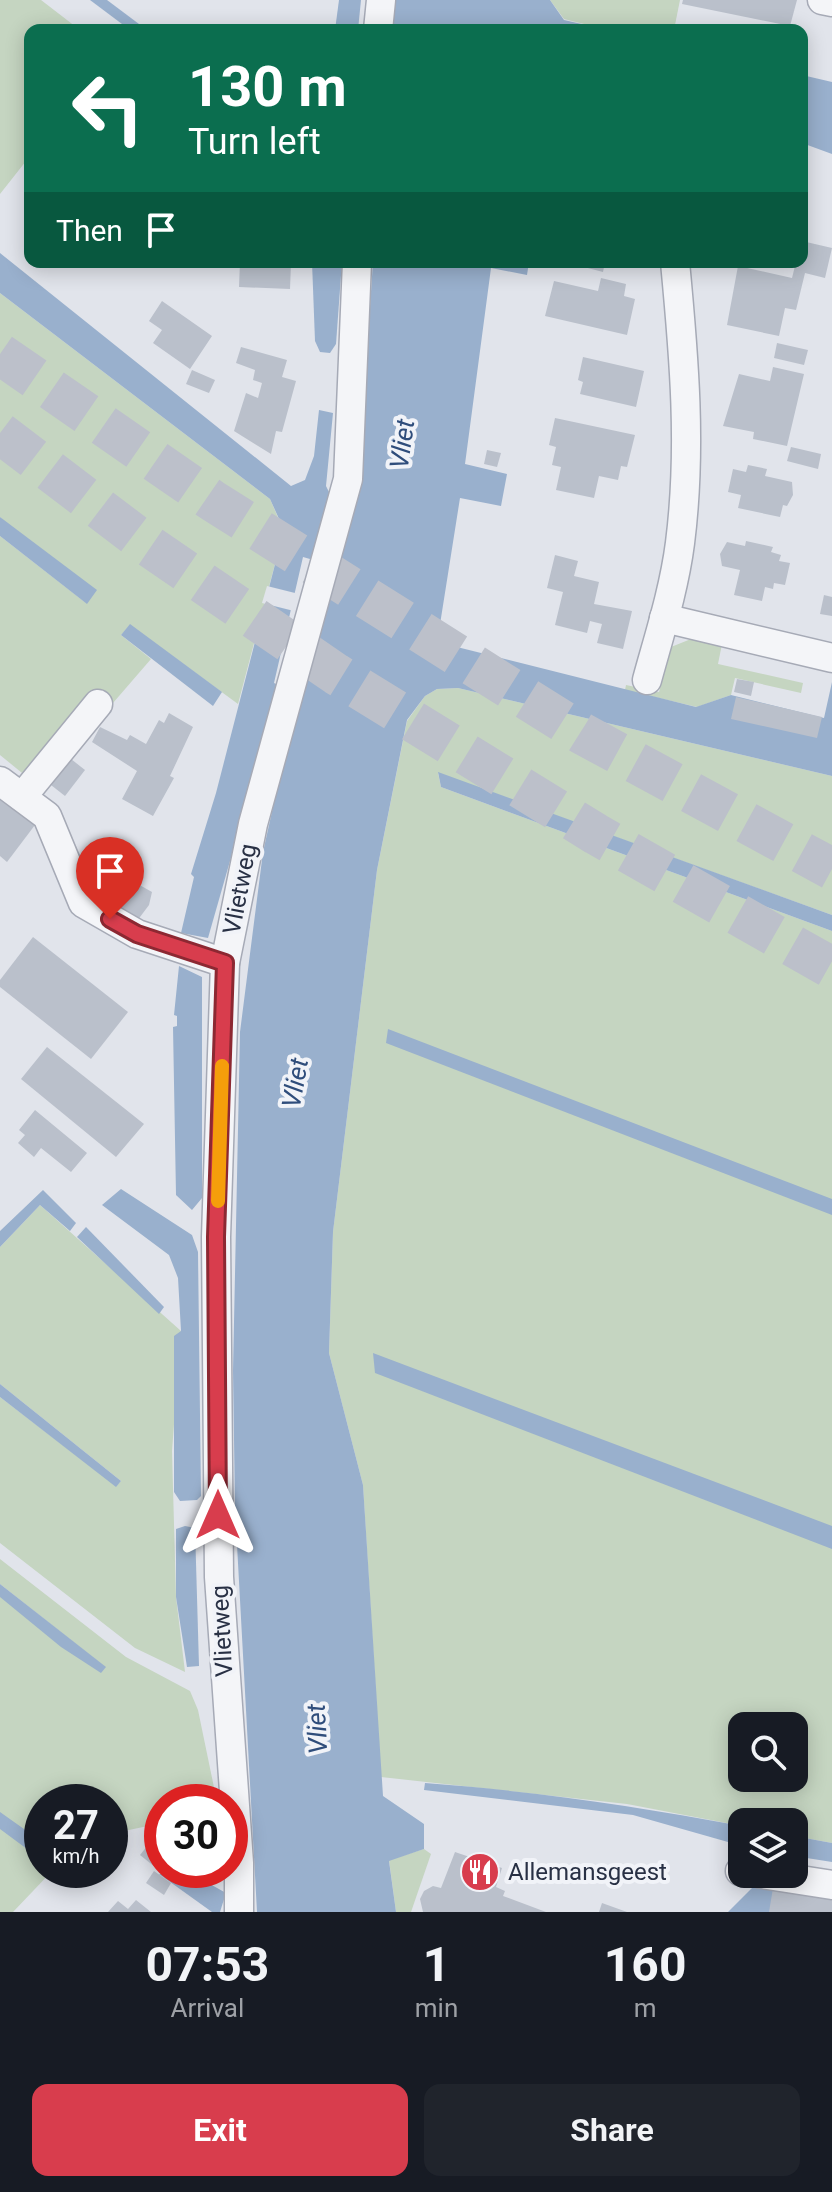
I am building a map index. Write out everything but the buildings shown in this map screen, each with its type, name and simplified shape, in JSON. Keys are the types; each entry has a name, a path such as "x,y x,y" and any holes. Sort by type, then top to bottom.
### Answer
{"street":[{"path":"379,24 381,0"},
{"name":"Vlietweg","path":"239,1912 239,1863 219,1577 216,1237 225,963 253,824 348,479 357,268"},
{"path":"647,680 679,547 686,484 687,410 675,268"},
{"path":"664,618 832,658"},
{"path":"98,704 11,789 47,816 83,903 137,934 225,963"},
{"path":"808,1881 832,1885"}],"green space":[{"path":"0,0 41,0 72,24 24,24 24,164 0,194"},
{"path":"550,0 680,0 675,24 584,24 564,19"},
{"path":"0,293 270,499 280,522 280,545 238,704 130,625 121,635 151,659 113,703 98,691 27,777 0,755 0,536 86,603 0,517"},
{"path":"696,637 722,644 718,664 803,683 801,693 735,678 731,695 697,707 625,690 626,685 659,692 671,647"},
{"path":"458,688 832,776 832,915 438,773 441,787 832,931 832,1843 808,1839 808,1808 728,1808 728,1823 627,1804 381,1777 363,1485 329,1353 333,1232 377,870 407,721 425,696 437,689"},
{"path":"40,1205 181,1331 172,1451 176,1597 185,1672 135,1648 0,1543 0,1397 116,1486 121,1481 0,1384 0,1247"},
{"path":"0,1559 126,1657 190,1691 198,1710 213,1784 144,1784 144,1827 128,1830 128,1784 24,1784 24,1888 36,1888 13,1912 0,1912 0,1595 105,1667 0,1584"},
{"path":"424,1849 431,1854 411,1912 396,1912 389,1860"}],"water":[{"path":"90,0 107,0 139,24 122,24"},
{"path":"339,0 361,0 359,24 336,24"},
{"path":"396,0 550,0 564,20 582,24 393,24"},
{"path":"808,76 832,82 832,154 808,145"},
{"path":"0,253 291,486 305,480 314,456 319,410 333,413 326,486 333,500 317,561 303,557 274,683 280,686 208,938 181,933 194,877 191,874 216,793 280,545 280,521 270,499 0,293"},
{"path":"312,268 342,268 336,344 330,353 320,352 315,341"},
{"name":"Vliet","path":"373,268 491,268 465,464 507,474 501,506 460,498 438,637 445,644 696,707 731,695 824,718 832,682 832,776 458,688 437,689 425,696 407,720 377,870 333,1232 329,1353 363,1485 383,1796 424,1824 424,1849 389,1861 396,1912 257,1912 235,1508 233,1371 240,1032 263,852 298,695 358,484"},
{"path":"491,268 528,268 527,275"},
{"path":"0,517 97,590 87,604 0,536"},
{"path":"130,624 222,692 213,706 121,635"},
{"path":"438,772 832,915 832,931 441,787"},
{"path":"179,966 202,977 202,1198 192,1210 176,1195 173,1027 177,1026 177,1016 174,1015"},
{"path":"388,1029 832,1199 832,1215 386,1043"},
{"path":"121,1189 192,1235 198,1252 201,1496 197,1500 180,1501 174,1492 174,1336 181,1331 178,1278 169,1255 102,1205"},
{"path":"43,1190 76,1223 70,1231 40,1205 0,1247 0,1231"},
{"path":"86,1227 164,1307 159,1314 77,1237"},
{"path":"373,1353 832,1526 832,1549 375,1373"},
{"path":"0,1384 121,1481 116,1487 0,1397"},
{"path":"185,1526 195,1528 199,1666 187,1667 176,1597 176,1529"},
{"path":"0,1584 106,1667 101,1673 61,1647 0,1597"},
{"path":"425,1783 505,1790 663,1812 728,1824 728,1842 633,1815 424,1790"},
{"path":"0,1812 24,1829 24,1847 0,1829"},
{"path":"808,1839 832,1843 832,1862 808,1858"},
{"path":"179,1888 217,1888 226,1893 220,1912 212,1912"},
{"path":"752,1888 774,1888 832,1897 832,1912 728,1912"}],"pier":[{"path":"267,586 299,594 294,611 262,603"}],"tunnel":[{"path":"0,354 213,501 581,733 832,869"},
{"path":"0,433 149,546 336,674 596,834 832,968"}],"slow traffic":[{"path":"218,1201 222,1066"}],"place":[{"name":"Allemansgeest","path":"480,1872"}],"route":[{"path":"110,919 137,934 225,963 216,1237 218,1515"}]}
